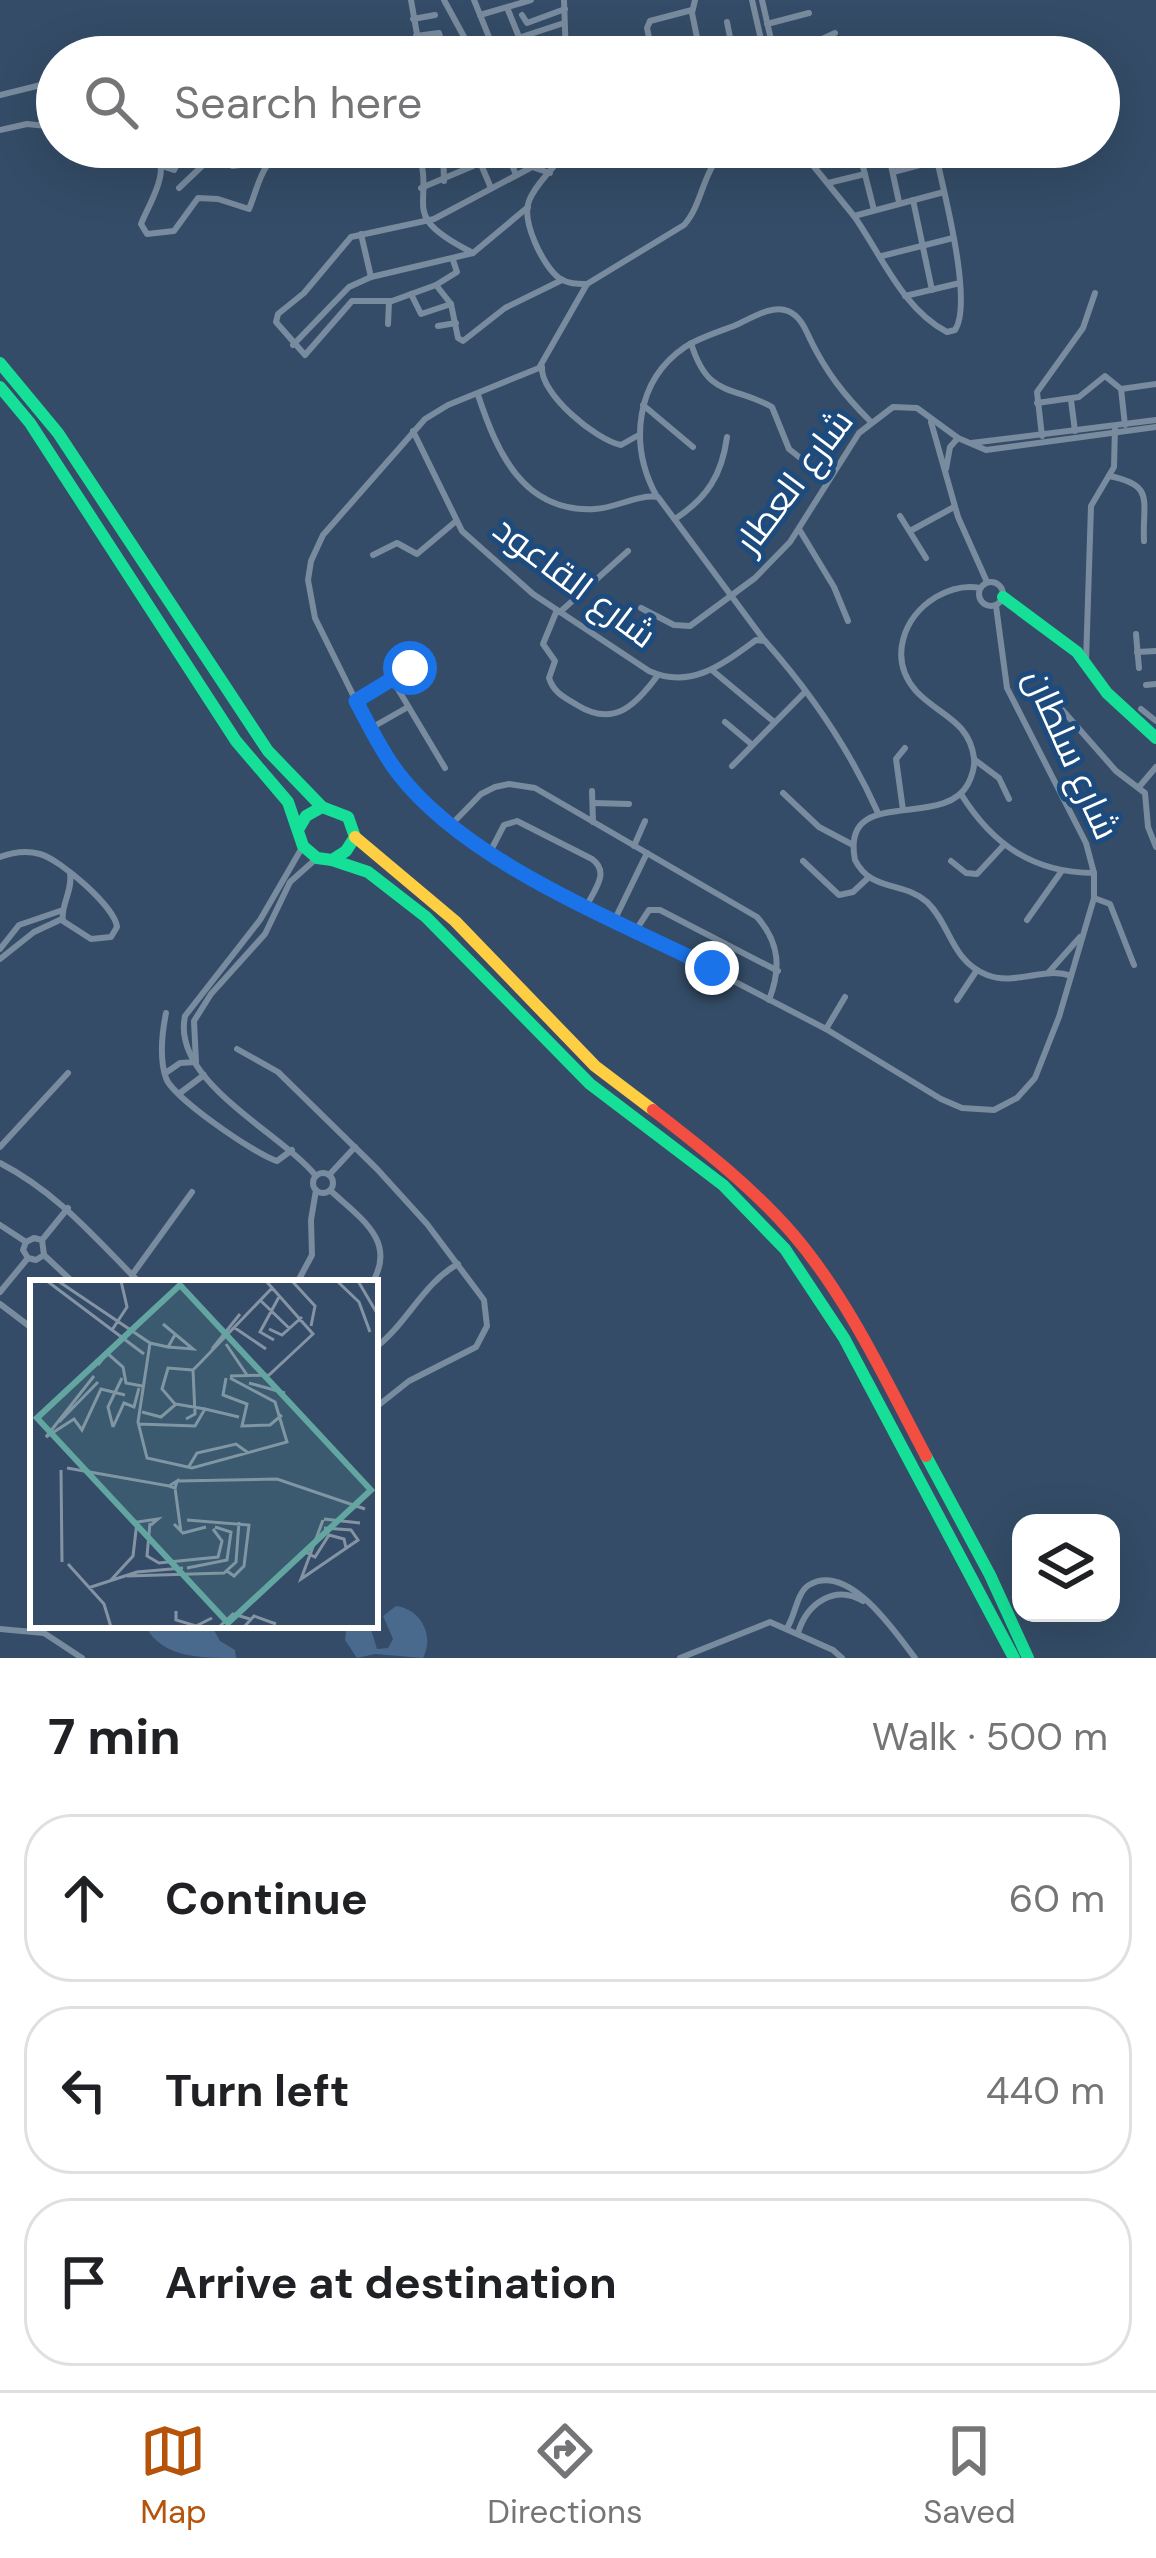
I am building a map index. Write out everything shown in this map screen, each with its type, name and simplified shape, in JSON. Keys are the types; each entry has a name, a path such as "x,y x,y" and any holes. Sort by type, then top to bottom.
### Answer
{"street":[{"path":"412,0 415,36"},
{"path":"444,0 465,36"},
{"path":"474,0 489,36"},
{"path":"480,15 531,0"},
{"path":"695,0 697,36"},
{"path":"752,0 764,36"},
{"path":"762,0 769,36"},
{"path":"522,15 527,23 565,4 565,36"},
{"path":"508,10 517,36"},
{"path":"649,36 650,21 692,10"},
{"path":"767,23 809,13"},
{"path":"413,19 435,15"},
{"path":"727,22 730,36"},
{"path":"524,36 564,23"},
{"path":"825,36 836,33"},
{"path":"0,95 36,86"},
{"path":"0,130 36,125"},
{"path":"159,168 141,224 147,234 174,231 194,200 205,196 248,209 265,168"},
{"path":"179,188 200,168"},
{"path":"420,168 428,221 438,235 473,253"},
{"path":"444,168 444,181"},
{"path":"421,188 469,168"},
{"path":"483,168 491,188"},
{"path":"513,168 516,175"},
{"path":"453,260 457,272 436,285 388,302 355,299 307,354 278,326 278,314 304,293 347,241 361,233 428,221 530,168"},
{"path":"539,168 550,173"},
{"path":"293,345 341,292 371,277 473,253 528,207 554,168"},
{"path":"711,168 695,212 684,225 586,284 542,366 440,409 412,431 323,535 309,571 312,609 356,701 400,775 450,826 489,854 826,1029 845,997"},
{"path":"813,168 854,216 905,296 925,318 951,332 960,323 962,283 939,168"},
{"path":"863,168 874,211"},
{"path":"891,168 900,203"},
{"path":"892,172 907,168"},
{"path":"825,184 865,174"},
{"path":"854,216 944,192"},
{"path":"913,200 932,290"},
{"path":"528,207 536,242 554,274 586,284"},
{"path":"361,233 371,277"},
{"path":"882,256 953,238"},
{"path":"436,285 451,304 458,340 464,341 498,312 562,280"},
{"path":"905,296 962,283"},
{"path":"1042,436 1036,403 1039,389 1083,328 1095,293"},
{"path":"411,294 421,314 451,304"},
{"path":"388,302 388,324"},
{"path":"870,421 832,380 800,320 789,311 770,311 691,343 666,364 643,405 639,433 643,465 656,495 848,750 878,813"},
{"path":"438,326 456,323"},
{"path":"691,343 700,366 715,384 772,407 789,448 828,480"},
{"path":"0,363 32,397 93,484 268,751 322,807 347,817 355,837 455,921 612,1080 727,1167 782,1221 845,1307 995,1584 1028,1658"},
{"path":"542,366 546,387 596,433 622,445 639,433"},
{"path":"1036,403 1071,400 1105,376 1121,388 1156,384"},
{"path":"0,387 24,414 191,674 288,802 299,828 303,846 194,1021 196,1062"},
{"path":"1121,388 1125,424"},
{"path":"478,395 502,458 519,480 542,497 583,509 656,495"},
{"path":"1071,400 1075,431"},
{"path":"643,405 693,447"},
{"name":"شارع العطار","path":"641,608 682,627 700,620 781,554 870,421 905,405 931,419"},
{"path":"931,419 968,444 994,450 1156,423"},
{"path":"931,419 954,507 984,585 979,596 983,604 1000,601 1086,662 1107,693 1156,738"},
{"path":"968,444 1156,423"},
{"path":"1086,662 1091,506 1116,458 1115,429"},
{"name":"شارع القاعود","path":"412,431 455,522 512,576 658,675 704,675 756,640 765,641"},
{"path":"675,519 706,494 724,458 727,437"},
{"path":"946,478 950,446 958,438"},
{"path":"1109,476 1143,488 1144,541"},
{"path":"75,493 93,484"},
{"path":"910,531 954,507"},
{"path":"900,516 926,558"},
{"path":"373,555 397,542 417,554 455,522"},
{"path":"799,528 848,621"},
{"path":"628,551 559,611 543,644 555,661 549,678 555,691 590,712 616,715 644,695 658,675"},
{"path":"1000,601 999,585 961,588 933,599 907,625 901,651 911,685 964,728 975,760 999,778 1010,799"},
{"name":"شارع سلطان","path":"826,1029 962,1108 994,1110 1017,1098 1035,1078 1088,925 1094,873 1072,813 1007,688 1000,601"},
{"path":"1136,634 1139,668"},
{"path":"1137,652 1156,650"},
{"path":"356,701 410,668"},
{"path":"713,671 772,722"},
{"path":"392,679 446,768"},
{"path":"1146,685 1156,684"},
{"path":"731,766 806,691"},
{"path":"1058,705 1116,771 1145,793 1152,808 1148,827 1156,847"},
{"path":"371,728 408,706"},
{"path":"1141,709 1156,721"},
{"path":"725,722 750,743"},
{"path":"903,810 896,759 905,748"},
{"path":"254,761 268,751"},
{"path":"975,760 961,794 941,806 878,813 860,830 853,845 858,867 868,878 923,899 956,950 977,970 1014,979 1059,972 1071,976"},
{"path":"1138,787 1156,767"},
{"path":"450,826 481,794 509,784 545,791 757,917 774,942 778,971 769,1000"},
{"path":"592,791 593,821"},
{"path":"783,793 819,827 853,845"},
{"path":"961,794 984,829 1003,845 1061,872 1094,873"},
{"path":"593,802 629,804"},
{"path":"299,828 306,816 322,807"},
{"path":"489,854 504,825 517,821 592,859 602,874 586,905"},
{"path":"634,845 645,821"},
{"path":"300,1280 312,1255 316,1176 204,1075 186,1052 184,1016 265,934 290,882 324,859 346,851 355,837"},
{"path":"951,861 965,873 977,874 1003,845"},
{"path":"303,846 324,859 362,868 409,903 590,1084 708,1172 764,1225 833,1320 1014,1658"},
{"path":"0,856 38,854 58,862 116,916 117,928 111,937 92,939 64,911"},
{"path":"615,920 647,854"},
{"path":"803,861 839,895 853,892 868,878"},
{"path":"1027,920 1061,872"},
{"path":"64,911 70,873"},
{"path":"0,959 92,894"},
{"path":"1094,898 1110,904 1134,965"},
{"path":"636,930 646,913 656,909 778,971"},
{"path":"0,949 9,933 24,922 64,911"},
{"path":"1046,974 1088,925"},
{"path":"712,968 724,944"},
{"path":"957,1000 977,970"},
{"path":"166,1012 162,1042 170,1086 225,1133 265,1157 281,1161 292,1150"},
{"path":"184,1016 194,1021"},
{"path":"237,1049 278,1072 355,1147 415,1210 484,1300 488,1319 483,1338 467,1355 419,1375 378,1406"},
{"path":"165,1073 180,1063 196,1062"},
{"path":"0,1147 68,1073"},
{"path":"180,1093 204,1075"},
{"path":"316,1176 329,1175 355,1147"},
{"path":"0,1163 68,1208 137,1280"},
{"path":"329,1175 331,1191"},
{"path":"316,1190 331,1191"},
{"path":"331,1191 378,1238 381,1262 373,1280"},
{"path":"132,1275 192,1192"},
{"path":"42,1240 68,1208"},
{"path":"0,1225 26,1242"},
{"path":"42,1240 44,1256 28,1258 23,1250 26,1242 42,1240"},
{"path":"44,1256 71,1280"},
{"path":"0,1292 28,1258"},
{"path":"378,1345 402,1324 436,1279 458,1264"},
{"path":"0,1304 30,1327"},
{"path":"931,1499 946,1492"},
{"path":"820,1582 828,1597"},
{"path":"787,1628 806,1588 820,1582 846,1587 869,1601 912,1658"},
{"path":"980,1591 995,1584"},
{"path":"798,1633 810,1610 828,1597 850,1594 867,1604 912,1658"},
{"path":"799,1604 810,1610"},
{"path":"680,1658 762,1623 787,1628 842,1658"},
{"path":"0,1628 44,1633 82,1658"}],"water":[{"path":"396,1606 419,1618 427,1641 423,1658 375,1654 357,1658 345,1640 346,1631 371,1628 377,1649 388,1648 393,1639 383,1616"},
{"path":"147,1628 213,1628 220,1641 235,1650 236,1658 171,1650"}],"traffic: fast":[{"path":"0,363 58,433 268,751 322,807"},
{"path":"0,387 30,423 236,741 288,802 303,846 317,858 332,860 355,837 348,817 322,807 306,816 299,828"},
{"path":"1003,597 1077,652 1107,693 1156,738"},
{"path":"332,860 368,872 426,917 590,1084 723,1185 785,1249 844,1338 1014,1658"},
{"path":"926,1456 1028,1658"}],"traffic: slow":[{"path":"355,837 455,921 595,1066 653,1110"}],"traffic: jam":[{"path":"653,1110 743,1183 812,1258 865,1341 926,1456"}],"route":[{"path":"410,668 356,701 383,751 431,809 489,854 712,968"}]}
